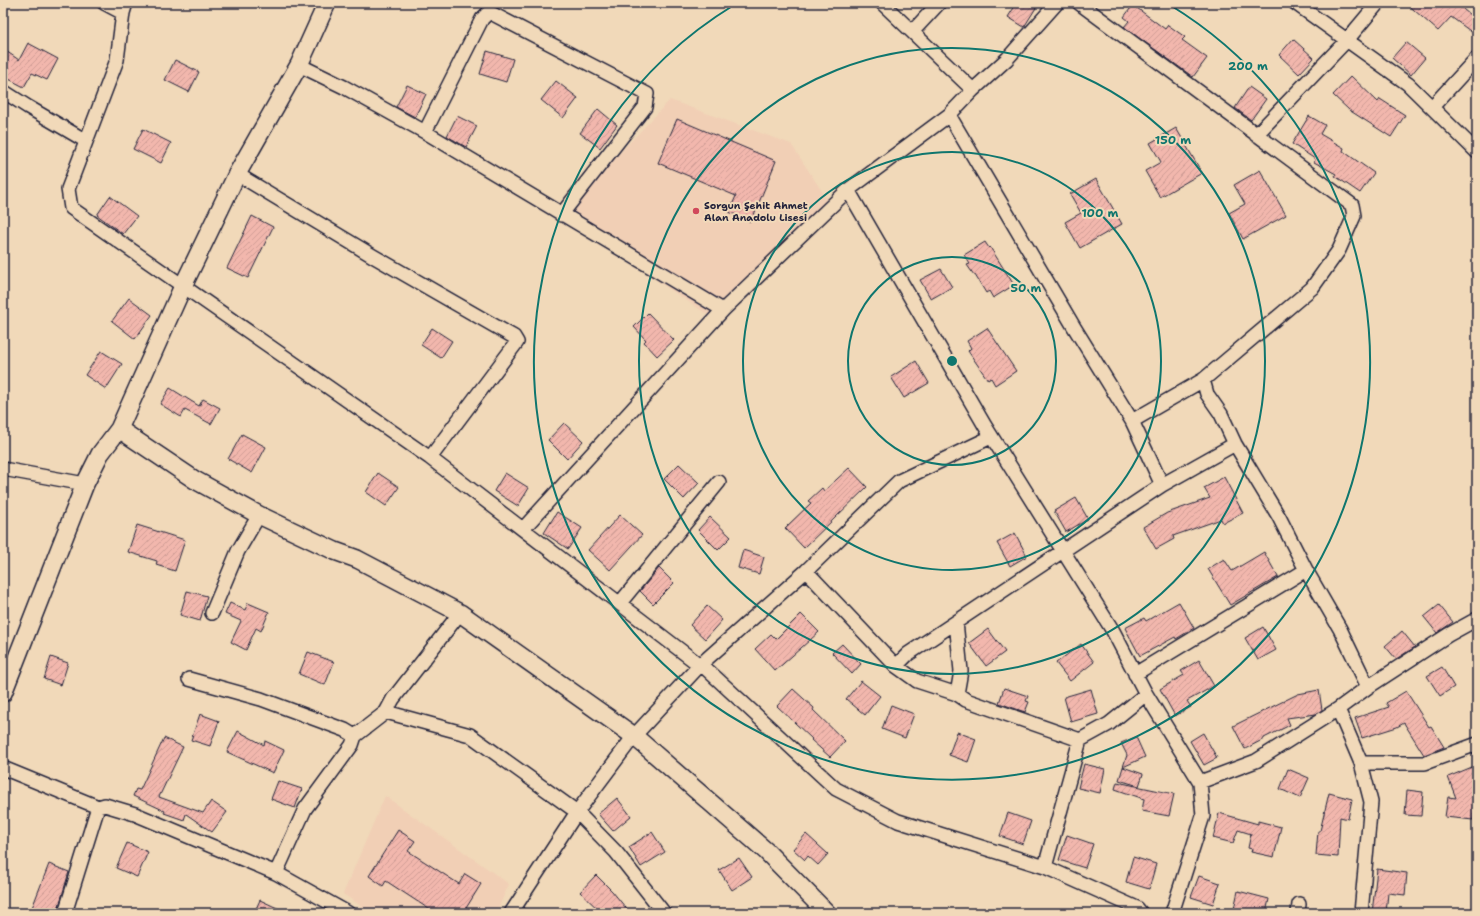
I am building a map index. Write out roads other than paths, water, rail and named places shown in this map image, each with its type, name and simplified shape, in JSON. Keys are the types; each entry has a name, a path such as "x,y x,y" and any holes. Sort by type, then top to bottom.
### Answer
{"street":[{"path":"104,3 124,8 117,60 68,189 71,208 430,458 697,663 701,664 836,789 898,821 1044,867 1137,908 1141,913"},
{"path":"3,693 85,484 100,454 118,429 183,286 237,174 298,65 327,3"},
{"path":"882,3 973,90"},
{"path":"913,31 939,3"},
{"path":"523,529 723,310 848,190 949,115 973,90 1007,59 1057,3"},
{"path":"1079,3 1352,205 1354,216 1339,250 1312,288 1203,380 1132,421"},
{"path":"1294,3 1408,84 1477,152"},
{"path":"1256,135 1347,40 1378,3"},
{"path":"425,132 482,19 489,12 647,94 645,107 562,215"},
{"path":"1432,107 1477,58"},
{"path":"298,65 344,87 425,132 723,310"},
{"path":"3,91 28,108 86,141"},
{"path":"949,115 1074,327 1132,421 1162,485"},
{"path":"237,174 373,256 514,337 517,342 430,458"},
{"path":"848,190 992,437 1113,631 1146,694 1200,782 1203,816 1172,913"},
{"path":"1203,380 1207,394 1221,414 1235,444 1279,517 1306,570 1340,629 1368,687"},
{"path":"118,429 195,480 259,515 335,551 357,559 460,613 634,736 766,852 827,913"},
{"path":"511,913 577,812 634,736 701,664 806,571 899,481 992,437"},
{"path":"896,666 908,654 1062,550 1162,485 1235,444"},
{"path":"3,469 85,484"},
{"path":"620,603 719,482"},
{"path":"212,612 238,551 259,515"},
{"path":"1135,674 1306,570"},
{"path":"806,571 896,666 917,681 957,694 966,700 1080,740"},
{"path":"276,873 306,809 352,745 355,736 386,712 393,699 460,613"},
{"path":"1200,782 1256,761 1338,709 1368,687 1448,635 1477,619"},
{"path":"956,622 961,671 957,694"},
{"path":"189,679 261,699 345,730 355,736"},
{"path":"1044,867 1080,740 1109,724 1146,694"},
{"path":"1338,709 1361,763 1371,802 1361,913"},
{"path":"386,712 470,735 577,812 616,852 664,913"},
{"path":"1361,763 1425,764 1477,746"},
{"path":"3,768 98,807 105,805 135,814 276,873 348,913"},
{"path":"65,913 98,807"}],"place":[{"name":"Sorgun Şehit Ahmet Alan Anadolu Lisesi","path":"696,211"}]}
